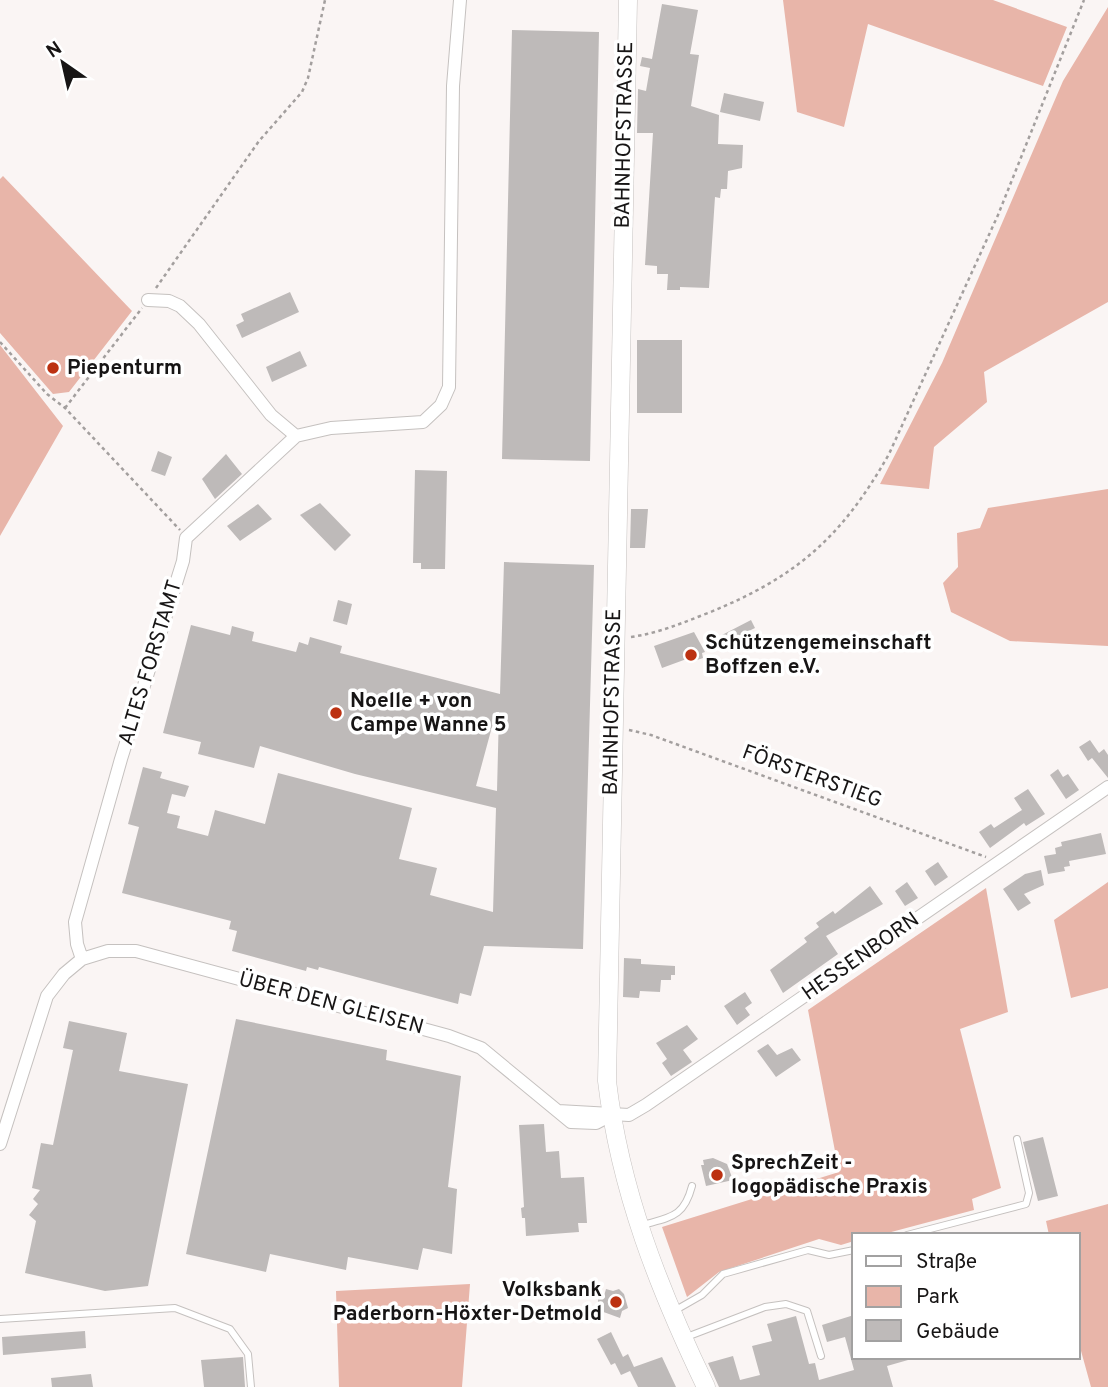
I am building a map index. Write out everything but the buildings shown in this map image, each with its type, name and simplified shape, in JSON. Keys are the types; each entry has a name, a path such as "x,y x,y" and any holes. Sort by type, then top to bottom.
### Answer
{"main road":[{"name":"BAHNHOFSTRASSE","path":"628,0 606,1027 611,1115 619,1161 638,1227 671,1313 706,1387"}],"street":[{"path":"186,538 296,436 331,428 423,422 441,405 449,387 453,86 460,0"},
{"path":"148,300 169,301 180,306 199,324 271,415 296,436"},
{"name":"ALTES FORSTAMT","path":"82,959 77,944 75,922 121,759 180,570 186,538"},
{"name":"HESSENBORN","path":"611,1115 629,1115 646,1105 1108,787"},
{"name":"ÜBER DEN GLEISEN","path":"82,959 108,951 136,951 449,1036 481,1048 558,1111 595,1111 611,1115"},
{"path":"0,1144 47,996 64,974 82,959"}],"lane":[{"path":"914,1233 1026,1204 1029,1193 1017,1139"},
{"path":"638,1227 682,1210 687,1204 692,1186"},
{"path":"671,1313 702,1295 723,1274 808,1250 829,1255 852,1250"},
{"path":"683,1338 765,1307 786,1304 807,1311 821,1356"},
{"path":"0,1320 175,1308 230,1329 248,1354 251,1387"}],"path":[{"path":"65,408 148,300 259,141 302,92 308,78 325,0"},
{"path":"614,640 657,633 747,597 791,572 826,542 871,486 889,454 998,215 1084,0"},
{"path":"0,342 186,538"},
{"name":"FÖRSTERSTIEG","path":"612,726 651,735 999,862"}],"green space":[{"path":"783,0 993,0 1067,27 1043,86 868,24 844,127 797,112"},
{"path":"1108,7 1108,302 984,372 987,402 934,447 929,489 880,484 942,363 1063,81"},
{"path":"3,176 132,311 69,392 53,394 0,333 0,179"},
{"path":"0,345 63,426 0,536"},
{"path":"1108,489 1108,646 1010,641 951,612 943,583 958,567 957,533 980,528 988,508"},
{"path":"1108,882 1108,988 1071,998 1054,920"},
{"path":"986,888 1008,1012 960,1029 1001,1188 972,1199 974,1210 888,1233 852,1233 852,1242 841,1245 819,1239 719,1272 687,1297 662,1227 839,1172 808,1010"},
{"path":"1108,1204 1108,1387 1091,1387 1080,1347 1080,1233 1049,1233 1046,1221"},
{"path":"470,1284 462,1387 339,1387 336,1291"}],"place":[{"name":"Piepenturm","path":"53,368"},
{"name":"Schützengemeinschaft Boffzen e.V.","path":"691,655"},
{"name":"Noelle + von Campe Wanne 5","path":"336,713"},
{"name":"SprechZeit - logopädische Praxis","path":"717,1175"},
{"name":"Volksbank Paderborn-Höxter-Detmold","path":"616,1302"}]}
